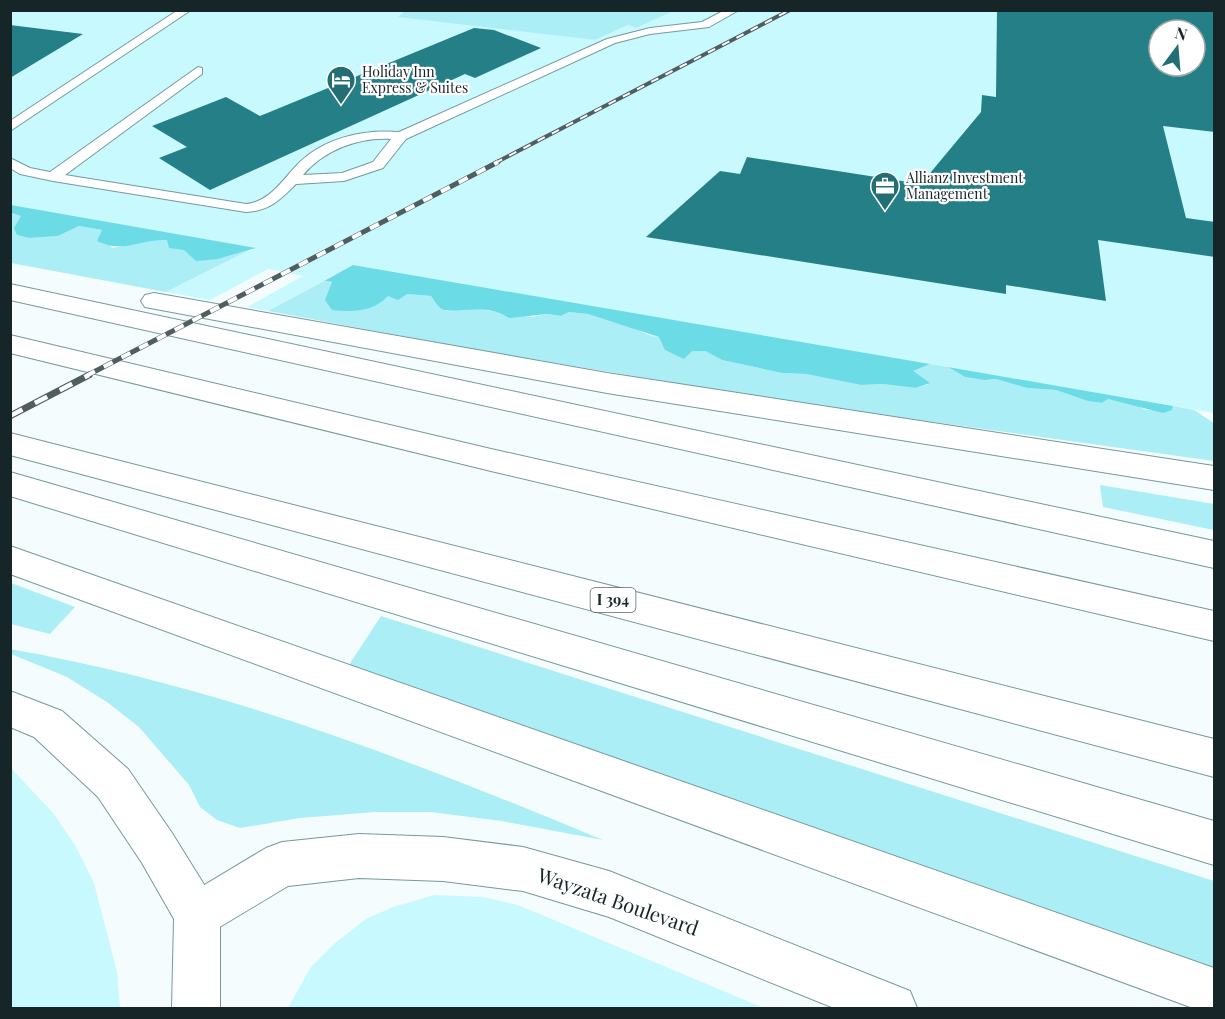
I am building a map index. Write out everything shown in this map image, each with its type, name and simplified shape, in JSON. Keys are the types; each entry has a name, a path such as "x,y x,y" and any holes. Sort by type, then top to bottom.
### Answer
{"main road":[{"path":"10,275 607,383 1215,478"},
{"path":"10,292 1215,555"},
{"path":"10,344 491,459 1215,626"},
{"name":"I 394","path":"10,444 1215,758"},
{"path":"10,484 1215,843"},
{"path":"10,560 1215,992"},
{"path":"10,708 48,724 113,783 157,848 197,915 196,1008"},
{"name":"Wayzata Boulevard","path":"197,915 282,864 359,856 443,859 523,869 609,894 894,1008"}],"lane":[{"path":"10,127 186,10"},
{"path":"292,180 344,177 370,169 388,156 391,147 401,136 611,41 650,31 705,25 734,10"},
{"path":"53,177 198,71"},
{"path":"10,162 25,171 53,177 246,208 259,207 270,200 309,160 333,147 380,133 401,136"}],"shaded area":[{"path":"406,10 673,11 636,28 628,25 595,40 398,17"},
{"path":"673,10 1214,11 1214,413 353,265 268,311 247,307 303,276 268,269 210,300 166,292 255,248 11,205 10,11 406,11 399,16 595,40 628,25 636,28"},
{"path":"11,205 256,248 218,259 196,261 184,250 169,248 167,240 124,246 107,245 97,241 102,230 79,226 58,236 29,238 17,235 14,228 21,216 11,213"},
{"path":"10,213 21,216 17,235 29,238 58,236 79,226 102,230 112,248 153,240 167,240 184,250 218,259 250,250 166,292 11,263"},
{"path":"353,265 930,364 913,371 930,383 916,388 883,384 861,385 806,374 782,373 722,360 705,351 692,351 684,359 665,350 659,337 588,314 569,312 561,316 548,314 509,318 490,310 445,310 440,308 431,296 407,294 398,300 388,296 376,305 362,310 332,310 325,300 332,282 324,281"},
{"path":"324,281 388,296 407,294 431,296 440,308 447,311 471,308 531,317 548,314 561,316 569,312 588,314 660,337 692,351 705,351 722,360 782,373 806,374 861,385 883,384 916,388 929,384 912,371 930,364 948,367 965,377 996,379 1027,388 1056,390 1089,401 1102,403 1108,399 1134,404 1146,410 1172,410 1173,406 1194,410 1214,423 1214,461 796,403 472,349 268,311"},
{"path":"948,367 1173,406 1172,410 1163,413 1108,399 1102,403 1088,401 1056,390 1027,388 996,379 965,377"},
{"path":"1100,485 1214,504 1214,530 1103,507"},
{"path":"11,583 75,607 50,634 11,624"},
{"path":"381,616 1214,881 1214,967 349,665"},
{"path":"10,649 87,664 238,704 458,781 603,840 502,821 430,812 375,812 300,818 240,828 217,820 200,807 189,785 139,727 107,702 67,677 11,654"},
{"path":"11,768 53,813 75,845 94,883 117,972 120,1008 11,1008"},
{"path":"435,895 483,897 518,905 764,1008 288,1008 311,967 335,943 366,919 393,907"}],"building":[{"name":"Allianz Investment Management","path":"997,10 1215,10 1215,132 1163,126 1186,218 1215,222 1215,257 1098,240 1106,301 1006,285 1006,294 646,237 720,171 740,174 747,157 921,184 981,112 982,95 996,97"},
{"path":"10,25 83,34 10,78"},
{"name":"Holiday Inn Express & Suites","path":"474,28 494,30 541,48 475,78 465,74 210,190 159,158 187,147 152,126 226,97 260,116"}],"railway":[{"path":"495,163 790,10"},
{"path":"86,376 498,162"},
{"path":"10,416 89,375"}],"place":[{"name":"Holiday Inn Express & Suites","path":"341,106"},
{"name":"Allianz Investment Management","path":"885,212"}]}
